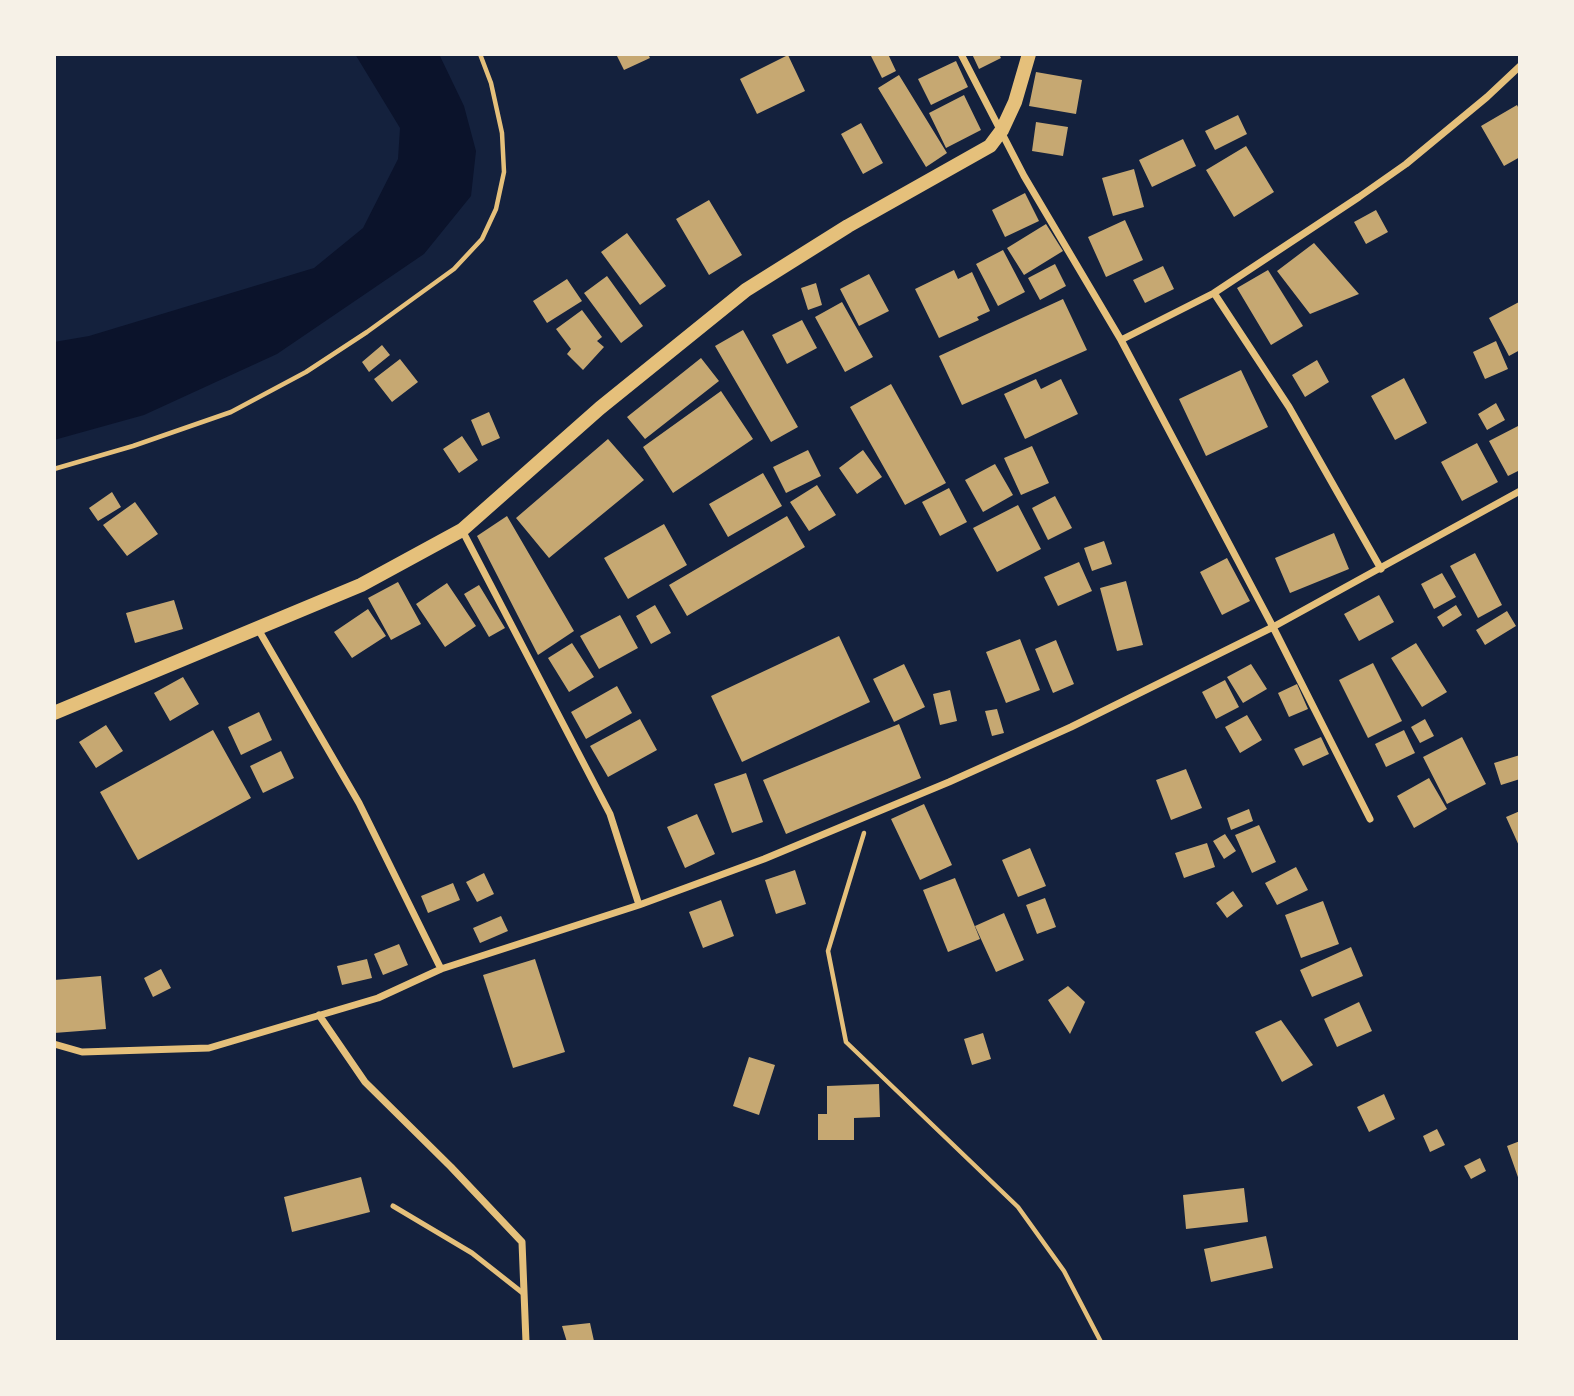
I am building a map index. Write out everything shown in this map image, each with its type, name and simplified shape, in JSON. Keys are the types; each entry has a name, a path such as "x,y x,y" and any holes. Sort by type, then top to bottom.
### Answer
{"main road":[{"path":"54,713 361,585 462,530 600,408 746,290 848,226 990,146 1002,130 1015,102 1029,54"}],"street":[{"path":"961,54 1024,176 1121,340 1273,627 1370,819"},
{"path":"1121,340 1214,293 1406,164 1488,97 1520,66"},
{"path":"1214,293 1289,407 1381,569"},
{"path":"54,1044 82,1052 209,1048 378,998 440,969 639,905 764,859 1070,727 1273,627 1520,491"},
{"path":"462,530 610,814 639,905"},
{"path":"258,629 359,803 440,969"},
{"path":"319,1015 365,1082 522,1242 526,1342"}],"lane":[{"path":"393,1206 472,1253 524,1294"}],"path":[{"path":"54,469 133,446 231,412 306,372 454,269 482,239 496,209 504,172 502,133 491,83 480,54"},
{"path":"869,815 828,951 846,1042 1018,1207 1064,1271 1101,1342"}],"water":[{"path":"355,54 439,54 464,106 476,151 471,196 424,254 277,354 144,415 54,440 54,342 89,336 314,268 363,228 398,159 400,128"}],"building":[{"path":"616,54 648,54 650,58 624,70"},
{"path":"870,54 888,54 896,71 882,78"},
{"path":"972,54 999,54 1001,58 979,69"},
{"path":"788,55 805,91 757,114 740,79"},
{"path":"956,61 968,87 931,105 918,79"},
{"path":"1036,72 1082,80 1076,114 1029,106"},
{"path":"899,75 947,153 926,167 878,88"},
{"path":"964,95 981,130 946,148 929,113"},
{"path":"1517,105 1520,111 1520,157 1504,166 1481,126"},
{"path":"1238,115 1247,134 1215,150 1205,131"},
{"path":"1036,122 1068,127 1063,156 1032,151"},
{"path":"861,123 883,163 863,174 841,134"},
{"path":"1183,139 1196,166 1152,187 1139,160"},
{"path":"1246,146 1274,192 1234,217 1206,170"},
{"path":"1134,169 1144,207 1113,216 1102,178"},
{"path":"1025,193 1039,221 1005,237 992,210"},
{"path":"709,200 742,255 709,275 676,219"},
{"path":"1376,210 1388,232 1366,244 1354,222"},
{"path":"1125,220 1143,260 1106,277 1088,237"},
{"path":"1046,224 1063,251 1024,275 1007,248"},
{"path":"627,233 666,286 640,305 601,252"},
{"path":"1314,243 1359,294 1310,314 1277,271"},
{"path":"1003,250 1025,292 998,306 976,264"},
{"path":"1055,264 1066,286 1040,300 1028,278"},
{"path":"1163,266 1174,289 1145,303 1133,280"},
{"path":"954,270 958,279 972,272 990,311 977,317 979,320 939,338 915,289"},
{"path":"1268,270 1303,326 1271,345 1237,288"},
{"path":"869,274 889,311 859,326 840,289"},
{"path":"607,276 643,326 621,343 584,293"},
{"path":"567,279 582,301 547,323 533,301"},
{"path":"816,283 822,305 808,310 801,288"},
{"path":"1063,299 1087,350 962,405 939,356"},
{"path":"842,302 873,357 845,372 815,317"},
{"path":"1519,302 1520,350 1509,356 1489,318"},
{"path":"582,310 602,337 597,341 604,347 583,370 567,354 571,349 556,329"},
{"path":"802,320 817,348 787,364 772,335"},
{"path":"743,330 798,427 771,442 715,346"},
{"path":"1496,341 1508,369 1485,379 1473,352"},
{"path":"382,345 390,355 369,372 362,362"},
{"path":"701,358 719,381 645,439 627,417"},
{"path":"400,359 418,382 392,402 374,379"},
{"path":"1317,360 1329,382 1305,397 1292,375"},
{"path":"1241,370 1268,427 1206,456 1179,399"},
{"path":"1404,378 1427,423 1395,440 1371,396"},
{"path":"1036,379 1041,389 1061,379 1078,414 1025,439 1004,394"},
{"path":"891,384 946,483 905,505 850,407"},
{"path":"721,391 753,439 673,493 643,447"},
{"path":"1496,403 1505,420 1487,430 1478,414"},
{"path":"489,412 500,438 482,446 471,420"},
{"path":"1520,425 1520,470 1508,476 1489,441"},
{"path":"462,436 478,460 459,473 443,449"},
{"path":"608,439 644,480 549,558 516,518"},
{"path":"1477,443 1498,482 1462,501 1441,462"},
{"path":"1032,446 1049,483 1021,495 1004,458"},
{"path":"808,450 821,476 786,493 773,467"},
{"path":"863,450 882,477 857,494 839,468"},
{"path":"995,464 1013,495 983,512 965,480"},
{"path":"763,473 782,506 728,537 709,504"},
{"path":"817,485 836,515 809,531 790,502"},
{"path":"949,488 967,522 940,536 922,502"},
{"path":"112,492 121,507 98,521 89,508"},
{"path":"1055,496 1072,528 1048,540 1032,508"},
{"path":"135,502 158,534 127,556 103,525"},
{"path":"1018,505 1041,549 997,572 973,528"},
{"path":"507,516 574,631 538,655 477,536"},
{"path":"787,516 805,547 687,616 669,585"},
{"path":"664,524 687,565 628,599 604,558"},
{"path":"1334,533 1349,569 1290,593 1275,558"},
{"path":"1104,541 1112,564 1092,571 1084,548"},
{"path":"1475,553 1502,605 1478,618 1450,566"},
{"path":"1227,558 1250,601 1222,615 1200,572"},
{"path":"1079,562 1092,591 1058,606 1044,577"},
{"path":"1442,573 1456,597 1434,609 1421,584"},
{"path":"1126,581 1143,645 1117,651 1100,588"},
{"path":"398,582 421,624 391,640 368,598"},
{"path":"447,583 476,626 445,647 416,604"},
{"path":"479,585 505,628 489,637 464,594"},
{"path":"1379,595 1394,622 1359,641 1344,614"},
{"path":"174,600 183,629 135,643 126,613"},
{"path":"655,605 671,633 651,644 636,616"},
{"path":"1456,605 1462,615 1443,627 1437,617"},
{"path":"368,609 386,636 352,658 334,632"},
{"path":"1507,611 1516,626 1485,645 1476,630"},
{"path":"620,615 638,648 599,669 580,636"},
{"path":"839,636 870,702 742,762 711,696"},
{"path":"1020,639 1040,690 1006,703 986,652"},
{"path":"1056,640 1074,684 1053,693 1035,649"},
{"path":"572,643 594,677 569,692 548,658"},
{"path":"1416,643 1447,692 1422,707 1391,658"},
{"path":"1373,663 1402,721 1368,738 1339,680"},
{"path":"904,664 925,707 894,722 873,679"},
{"path":"1251,664 1267,689 1243,703 1227,677"},
{"path":"183,677 199,704 170,721 154,693"},
{"path":"1225,680 1239,707 1216,719 1202,692"},
{"path":"1297,684 1308,709 1289,717 1278,693"},
{"path":"617,686 632,713 586,739 571,712"},
{"path":"950,690 957,721 940,725 933,694"},
{"path":"997,709 1004,733 992,736 985,711"},
{"path":"259,712 272,740 241,755 228,727"},
{"path":"1247,715 1262,740 1240,753 1225,727"},
{"path":"640,719 657,750 608,777 590,746"},
{"path":"1425,719 1434,736 1420,743 1411,727"},
{"path":"899,724 921,778 786,834 763,780"},
{"path":"106,725 123,751 96,768 79,742"},
{"path":"213,730 251,798 138,860 100,792"},
{"path":"1404,730 1415,753 1386,767 1375,744"},
{"path":"1321,737 1329,754 1303,766 1294,749"},
{"path":"1462,737 1486,784 1447,804 1423,757"},
{"path":"281,751 294,778 263,793 250,766"},
{"path":"1520,755 1520,779 1501,785 1494,763"},
{"path":"1186,769 1202,808 1171,820 1156,780"},
{"path":"746,773 763,822 732,833 714,784"},
{"path":"1429,778 1447,809 1414,828 1397,796"},
{"path":"924,804 952,865 920,880 891,819"},
{"path":"1249,809 1253,821 1231,830 1227,818"},
{"path":"1520,811 1520,848 1506,817"},
{"path":"697,814 715,854 685,868 667,827"},
{"path":"1259,825 1276,862 1252,873 1235,835"},
{"path":"1225,834 1236,851 1224,859 1213,841"},
{"path":"1207,843 1215,867 1184,878 1175,853"},
{"path":"1030,848 1046,886 1018,897 1002,860"},
{"path":"1296,867 1308,890 1277,905 1265,883"},
{"path":"795,870 806,904 776,914 765,880"},
{"path":"484,873 494,894 477,902 466,882"},
{"path":"955,878 980,939 948,952 923,890"},
{"path":"453,883 460,900 428,913 421,896"},
{"path":"1233,891 1243,906 1227,918 1216,903"},
{"path":"1045,898 1056,927 1037,934 1026,905"},
{"path":"721,900 734,936 703,948 689,912"},
{"path":"1323,901 1339,944 1301,958 1285,915"},
{"path":"1004,913 1024,960 996,972 975,926"},
{"path":"501,916 508,931 480,943 473,928"},
{"path":"399,944 408,965 383,975 374,954"},
{"path":"1351,947 1363,976 1312,997 1300,970"},
{"path":"367,959 372,978 342,985 337,966"},
{"path":"535,959 565,1052 513,1068 483,975"},
{"path":"161,969 171,988 153,997 144,978"},
{"path":"101,976 106,1029 54,1033 54,980"},
{"path":"1068,986 1085,1002 1070,1034 1048,1000"},
{"path":"1359,1002 1372,1031 1337,1047 1324,1019"},
{"path":"1281,1020 1313,1065 1282,1082 1255,1032"},
{"path":"983,1033 991,1059 972,1065 964,1039"},
{"path":"749,1057 775,1065 759,1115 733,1106"},
{"path":"879,1084 880,1117 854,1118 854,1140 818,1140 818,1114 827,1114 827,1086"},
{"path":"1384,1094 1395,1119 1369,1132 1357,1107"},
{"path":"1437,1129 1445,1145 1430,1152 1423,1136"},
{"path":"1520,1141 1520,1180 1519,1180 1507,1146"},
{"path":"1480,1158 1486,1171 1471,1179 1464,1166"},
{"path":"361,1177 370,1212 292,1232 284,1197"},
{"path":"1244,1188 1248,1222 1186,1229 1183,1195"},
{"path":"1266,1236 1273,1268 1211,1282 1204,1249"},
{"path":"590,1323 594,1341 567,1342 562,1326"}]}
